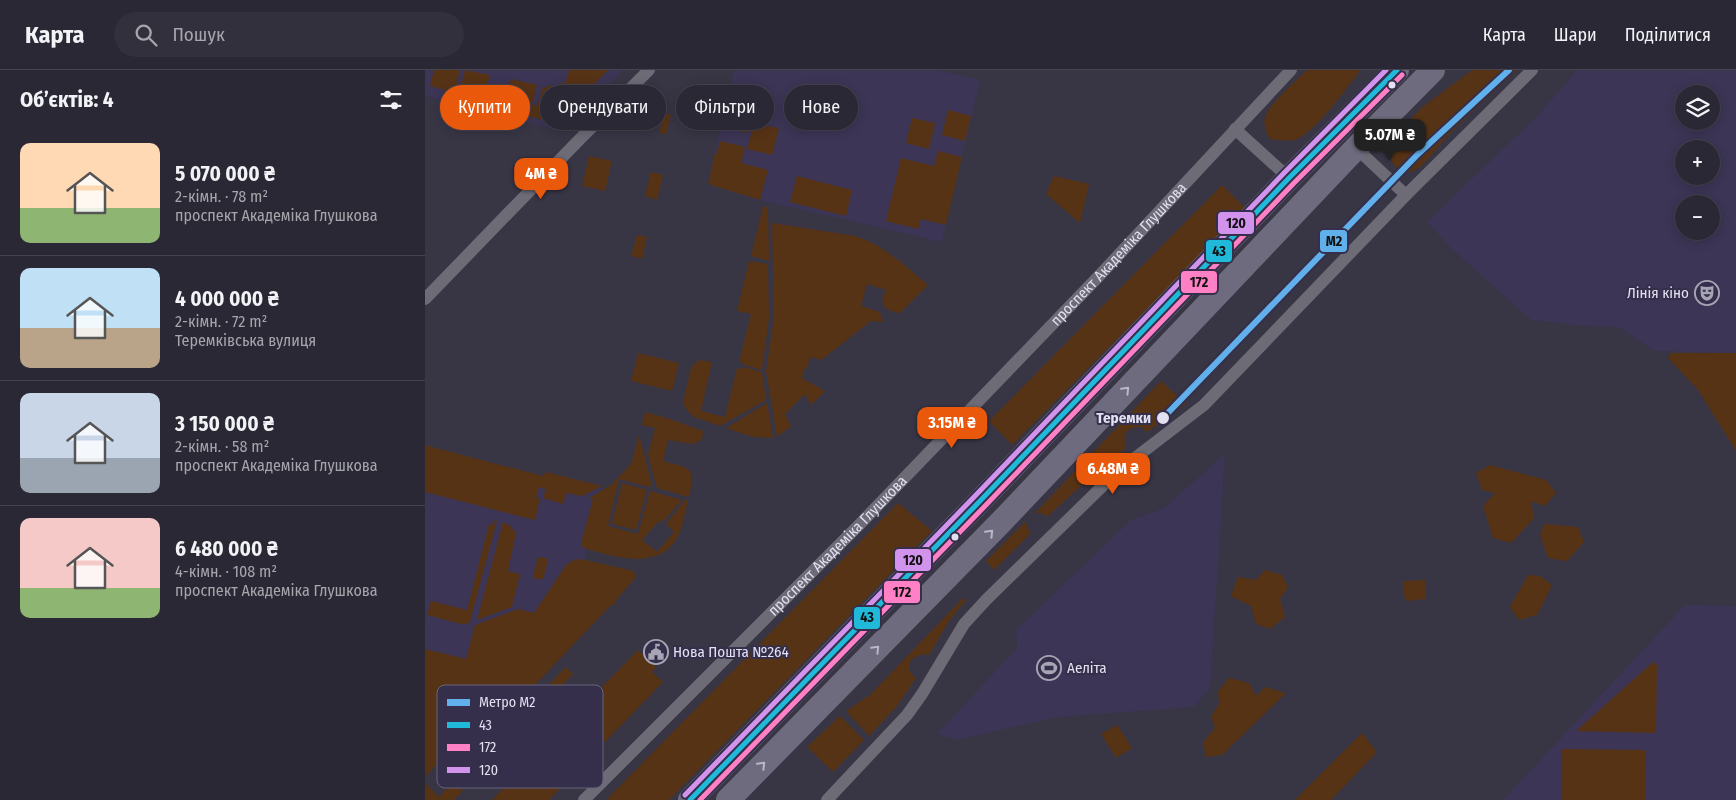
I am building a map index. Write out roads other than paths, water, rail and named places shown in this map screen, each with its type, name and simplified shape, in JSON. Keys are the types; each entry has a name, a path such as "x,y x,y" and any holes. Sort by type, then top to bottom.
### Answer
{"highway":[{"path":"690,800 987,494 1289,178 1397,70"},
{"path":"728,800 1007,514 1356,148 1433,70"}],"street":[{"path":"425,300 649,70"},
{"name":"проспект Академіка Глушкова","path":"603,781 859,525 1092,284 1291,70"},
{"path":"827,800 907,715 922,694 964,624 986,600 1118,471 1203,405 1406,195 1532,70"},
{"path":"1235,129 1289,178"},
{"path":"1356,148 1406,195"},
{"name":"проспект Академіка Глушкова","path":"584,800 596,788"}],"metro line":[{"name":"M2","path":"1163,418 1418,154 1509,70"}],"place":[{"name":"Лінія кіно","path":"1707,293"},
{"name":"Теремки","path":"1163,418"},
{"name":"Нова Пошта №264","path":"656,652"},
{"name":"Аеліта","path":"1049,668"}]}
